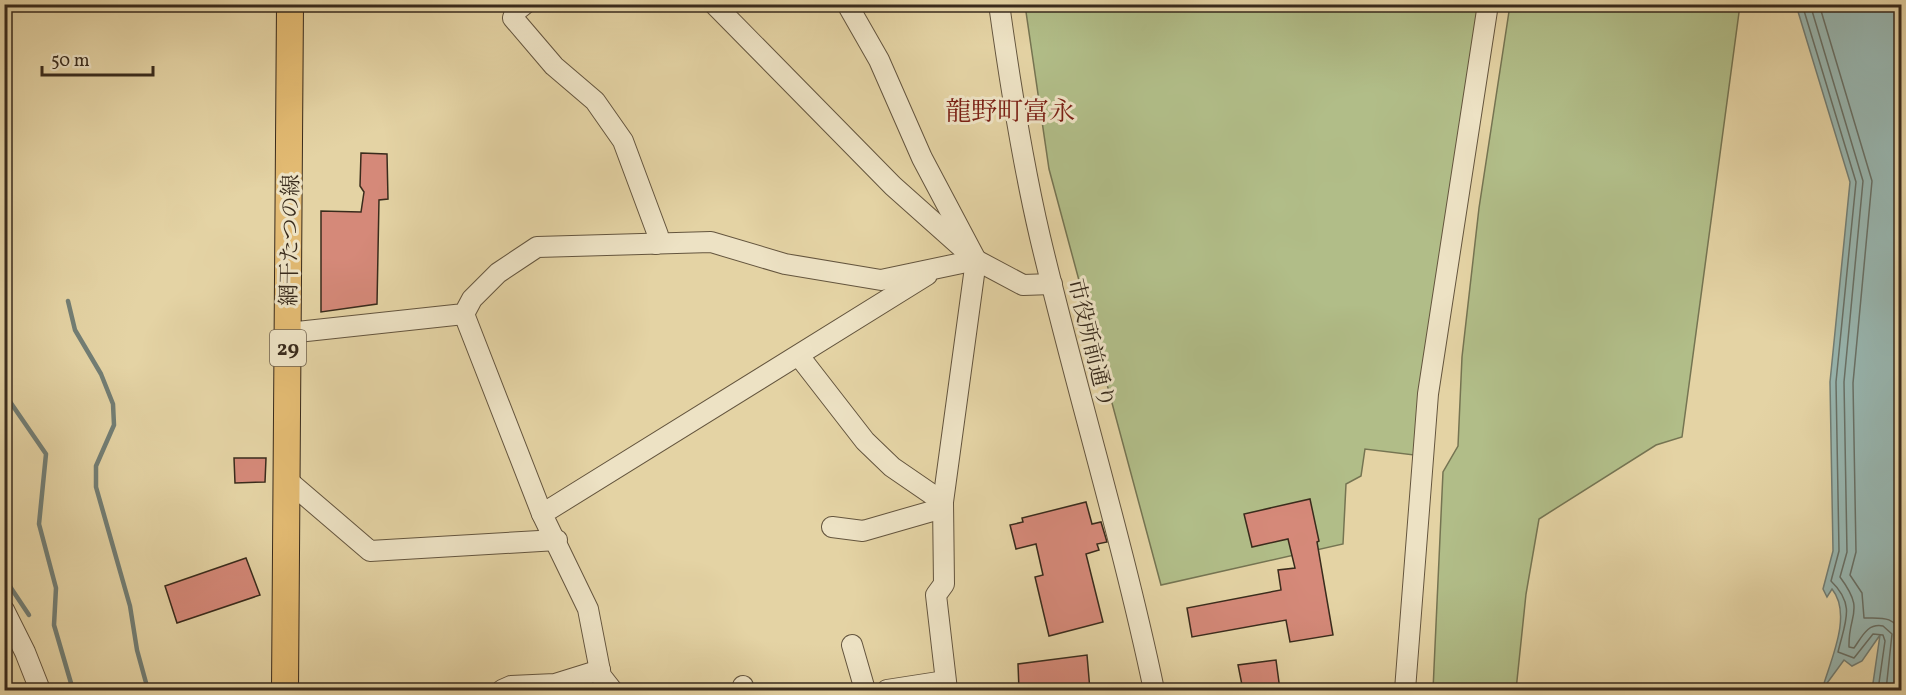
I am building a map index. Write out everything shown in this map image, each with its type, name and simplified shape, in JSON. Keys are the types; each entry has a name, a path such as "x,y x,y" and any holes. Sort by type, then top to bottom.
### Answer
{"main road":[{"name":"網干たつの線","path":"285,690 290,4"}],"street":[{"path":"525,4 515,12 513,18 554,66 595,101 623,141 658,235 656,244"},
{"path":"714,4 893,186 976,260 1023,285 1052,284"},
{"path":"847,4 879,60 922,159 976,260 943,505 944,584 936,595 946,686 887,690"},
{"name":"市役所前通り","path":"999,4 1025,164 1052,284 1137,611 1154,690"},
{"path":"1405,690 1428,394 1488,4"},
{"path":"612,690 600,670 588,609 557,540 542,514 464,314 472,299 498,273 537,247 711,242 785,264 881,280 976,260"},
{"path":"542,514 934,270"},
{"path":"288,333 464,314"},
{"path":"799,356 865,441 892,467 943,505"},
{"path":"286,479 370,551 557,540"},
{"path":"832,527 863,531 943,505"},
{"path":"4,610 26,652 40,690"},
{"path":"852,645 865,690"},
{"path":"502,690 511,686 561,683 600,670"}],"green space":[{"path":"1025,5 1482,5 1414,455 1365,449 1361,476 1346,484 1343,544 1161,585 1049,169"},
{"path":"1510,5 1740,5 1682,437 1656,445 1539,519 1526,594 1516,690 1433,690 1443,472 1458,446 1462,357 1479,208"}],"water":[{"path":"1796,5 1901,5 1901,690 1872,690 1880,635 1862,661 1852,666 1844,660 1822,690 1840,625 1838,600 1832,589 1827,597 1823,589 1833,551 1830,382 1850,182"}],"building":[{"path":"361,153 387,154 388,199 379,200 377,304 321,312 321,211 361,212 364,192 360,186"},
{"path":"234,458 266,458 265,482 235,483"},
{"path":"1310,499 1319,541 1317,542 1333,635 1290,642 1286,620 1192,637 1187,608 1281,590 1278,570 1295,568 1288,539 1252,547 1244,514"},
{"path":"1086,502 1092,524 1101,522 1107,542 1097,544 1099,550 1086,554 1103,622 1049,636 1035,577 1043,575 1036,544 1016,549 1010,525 1023,522 1022,518"},
{"path":"246,558 260,595 177,623 165,586"},
{"path":"1087,655 1090,690 1019,690 1018,664"},
{"path":"1276,660 1280,690 1243,690 1238,665"}],"waterway":[{"path":"68,301 75,330 101,374 113,404 114,425 96,466 96,487 130,606 137,650 148,690"},
{"path":"4,393 46,454 39,524 56,588 54,625 73,690"},
{"path":"7,582 29,615"}],"district":[{"name":"龍野町富永","path":"1010,111"}]}
